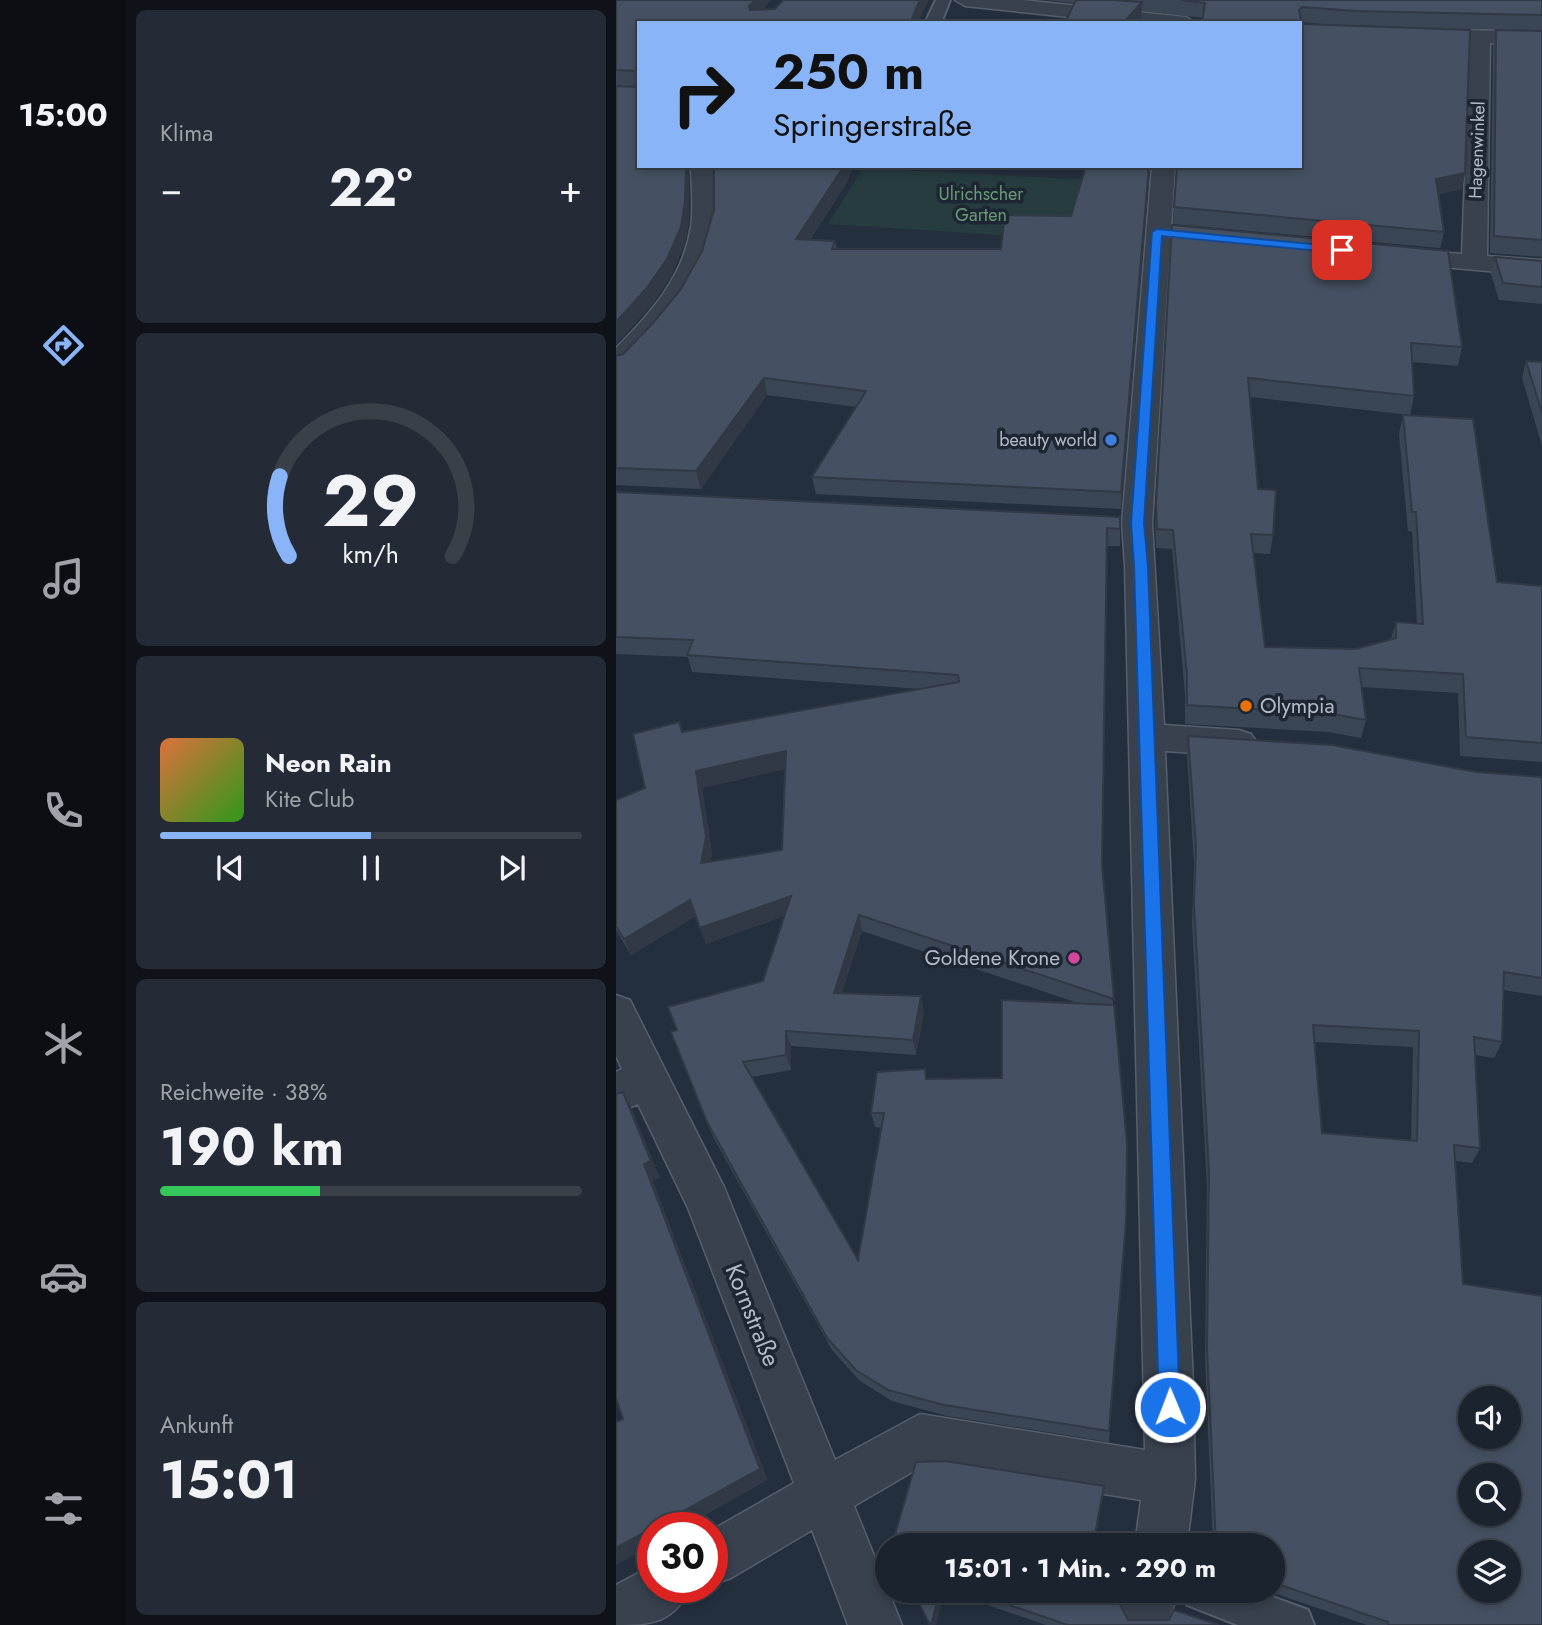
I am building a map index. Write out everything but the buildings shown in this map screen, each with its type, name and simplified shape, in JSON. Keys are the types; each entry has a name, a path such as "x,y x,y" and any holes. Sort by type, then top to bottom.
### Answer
{"street":[{"path":"934,21 943,0"},
{"path":"965,0 1192,19"},
{"path":"1403,35 1542,38"},
{"name":"Hagenwinkel","path":"1474,263 1480,37"},
{"path":"616,364 671,301 689,269 702,227 703,168"},
{"path":"1163,1533 1170,1479 1169,1370 1147,737 1123,522 1171,234 1164,168"},
{"path":"1377,254 1542,268"},
{"path":"1147,737 1272,745"},
{"name":"Kornstraße","path":"616,1013 632,1085 708,1202 826,1494 875,1625"},
{"path":"728,1550 920,1439 1170,1479"},
{"path":"616,1615 637,1603"},
{"path":"1233,1603 1293,1625"}],"green space":[{"name":"Ulrichscher Garten","path":"863,168 1149,183 1139,227 1023,221 1000,235 828,224"}],"place":[{"name":"beauty world","path":"1111,440"},
{"name":"Olympia","path":"1246,706"},
{"name":"Goldene Krone","path":"1074,958"}],"route":[{"path":"1170,1407 1141,566 1137,523 1157,232 1342,250"}]}
